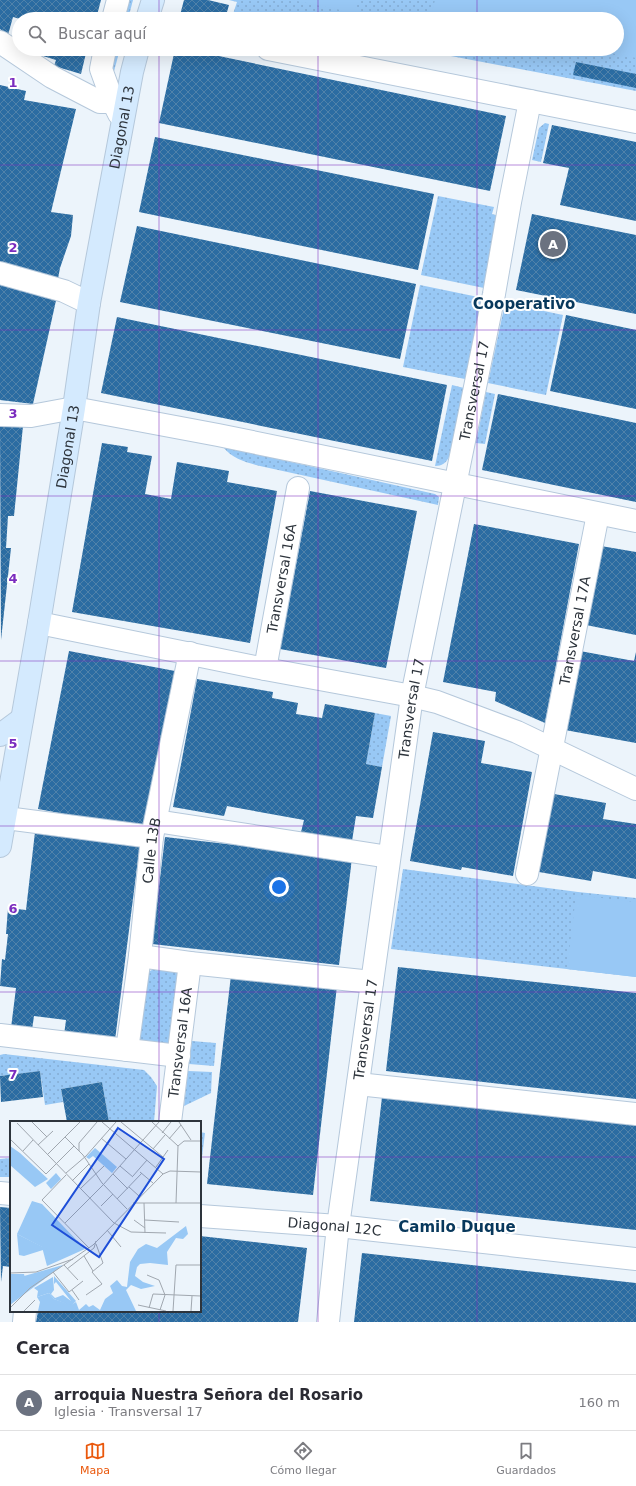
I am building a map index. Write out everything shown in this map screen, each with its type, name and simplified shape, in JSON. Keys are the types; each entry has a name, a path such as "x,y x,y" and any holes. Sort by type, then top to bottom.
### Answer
{"main road":[{"path":"149,12 153,0"},
{"name":"Diagonal 13","path":"0,846 39,623 74,408 89,303 136,56"},
{"path":"0,735 22,719"}],"street":[{"path":"115,12 118,0"},
{"path":"0,42 12,50"},
{"path":"21,56 52,77 100,102 113,102"},
{"path":"104,56 101,69 113,102 124,122"},
{"path":"303,56 636,122"},
{"name":"Transversal 17","path":"328,1322 338,1226 412,696 494,294 510,202 530,102"},
{"path":"0,273 64,291 89,303"},
{"path":"0,415 31,416 74,408 218,435 636,521"},
{"name":"Transversal 16A","path":"265,669 298,488"},
{"name":"Transversal 17A","path":"551,748 598,514"},
{"path":"39,623 437,702 510,729 636,789"},
{"name":"Calle 13B","path":"127,1050 140,956 154,829 190,653"},
{"path":"527,874 551,748"},
{"path":"6,818 154,829 389,857"},
{"path":"140,956 190,963 372,982"},
{"name":"Transversal 16A","path":"170,1121 190,963"},
{"path":"0,1035 179,1056"},
{"path":"358,1084 636,1114"},
{"path":"0,1193 10,1194"},
{"name":"Diagonal 12C","path":"201,1216 338,1226 636,1259"},
{"path":"24,1322 25,1312"}],"shaded area":[{"path":"128,0 133,0 130,12 125,12"},
{"path":"229,0 636,0 636,91 451,56 624,56 624,12 234,12 237,2"},
{"path":"292,0 357,0 355,12"},
{"path":"435,0 636,0 636,58 624,56 624,12 432,12"},
{"path":"115,56 118,56 113,75 112,69"},
{"path":"545,123 549,124 541,162 532,160 539,128"},
{"path":"438,196 494,207 492,214 499,216 484,288 421,275"},
{"path":"420,285 483,298 465,379 403,367"},
{"path":"505,303 563,315 546,395 488,383"},
{"path":"452,385 464,388 449,457 444,464 435,466"},
{"path":"486,392 495,394 485,444 476,443"},
{"path":"223,447 435,494 439,497 438,505 255,465 235,457"},
{"path":"375,713 391,716 382,767 366,764"},
{"path":"403,869 578,892 636,898 636,977 391,949"},
{"path":"576,895 636,902 636,977 567,969"},
{"path":"154,969 176,971 178,973 170,1043 164,1046 141,1043 139,1039 148,972"},
{"path":"192,1041 216,1043 214,1066 189,1064"},
{"path":"4,1054 144,1070 157,1086 154,1121 109,1121 102,1082 61,1089 63,1102 45,1105 40,1071 0,1076 0,1055"},
{"path":"188,1071 212,1072 211,1093 184,1106"},
{"path":"201,1132 205,1133 201,1165"},
{"path":"10,1158 10,1177 0,1177 0,1159"}],"building":[{"path":"0,0 101,0 98,12 12,12 12,21 8,35 0,29"},
{"path":"184,0 208,0 229,5 227,12 181,12"},
{"path":"43,56 85,56 81,74 54,66 56,60"},
{"path":"173,56 219,56 506,116 490,191 159,123"},
{"path":"576,62 636,74 636,88 573,75"},
{"path":"0,85 26,91 24,100 76,109 51,212 73,215 71,236 60,268 57,284 0,269"},
{"path":"552,125 636,142 636,221 560,205 569,168 543,163"},
{"path":"155,137 434,194 418,270 139,212"},
{"path":"532,214 636,235 636,314 516,290"},
{"path":"137,226 416,284 400,359 120,302"},
{"path":"0,283 57,296 33,404 0,400"},
{"path":"566,315 636,330 636,409 550,391"},
{"path":"117,317 447,385 432,461 101,393"},
{"path":"498,394 636,423 636,502 482,470"},
{"path":"0,425 23,426 14,516 8,516 6,548 11,548 1,640"},
{"path":"102,443 128,447 127,452 152,456 145,494 171,499 177,462 229,471 227,482 277,491 250,643 72,612"},
{"path":"310,491 417,511 386,668 280,649"},
{"path":"474,524 579,544 545,723 495,701 496,692 443,682"},
{"path":"601,546 636,552 636,635 586,625"},
{"path":"69,651 175,671 144,829 38,809"},
{"path":"580,651 634,661 636,652 636,743 565,730"},
{"path":"197,679 273,692 272,698 298,703 296,714 322,718 325,704 375,713 366,764 382,767 373,818 356,816 352,841 301,832 304,820 227,806 224,816 173,807"},
{"path":"433,732 485,741 481,763 532,772 513,876 462,867 461,870 410,861"},
{"path":"554,794 606,803 603,819 636,824 636,879 593,871 591,881 539,872"},
{"path":"35,832 140,844 115,1040 64,1035 66,1020 34,1016 32,1030 11,1028 16,988 0,986 2,959 5,960 8,934 6,934 8,908 26,910"},
{"path":"165,837 352,858 339,965 152,944"},
{"path":"398,967 636,993 636,1099 386,1071"},
{"path":"231,975 337,986 313,1195 207,1184"},
{"path":"40,1071 43,1097 1,1102 0,1076"},
{"path":"102,1082 109,1121 67,1121 61,1089"},
{"path":"382,1097 636,1125 636,1230 370,1201"},
{"path":"0,1207 10,1208 10,1267 3,1266 1,1282"},
{"path":"201,1236 307,1248 298,1322 36,1322 38,1312 201,1312"},
{"path":"362,1253 636,1283 636,1322 354,1322"}],"place":[{"name":"arroquia Nuestra Señora del Rosario","path":"553,244"}],"district":[{"name":"Cooperativo","path":"524,304"},
{"name":"Camilo Duque","path":"457,1227"}]}
